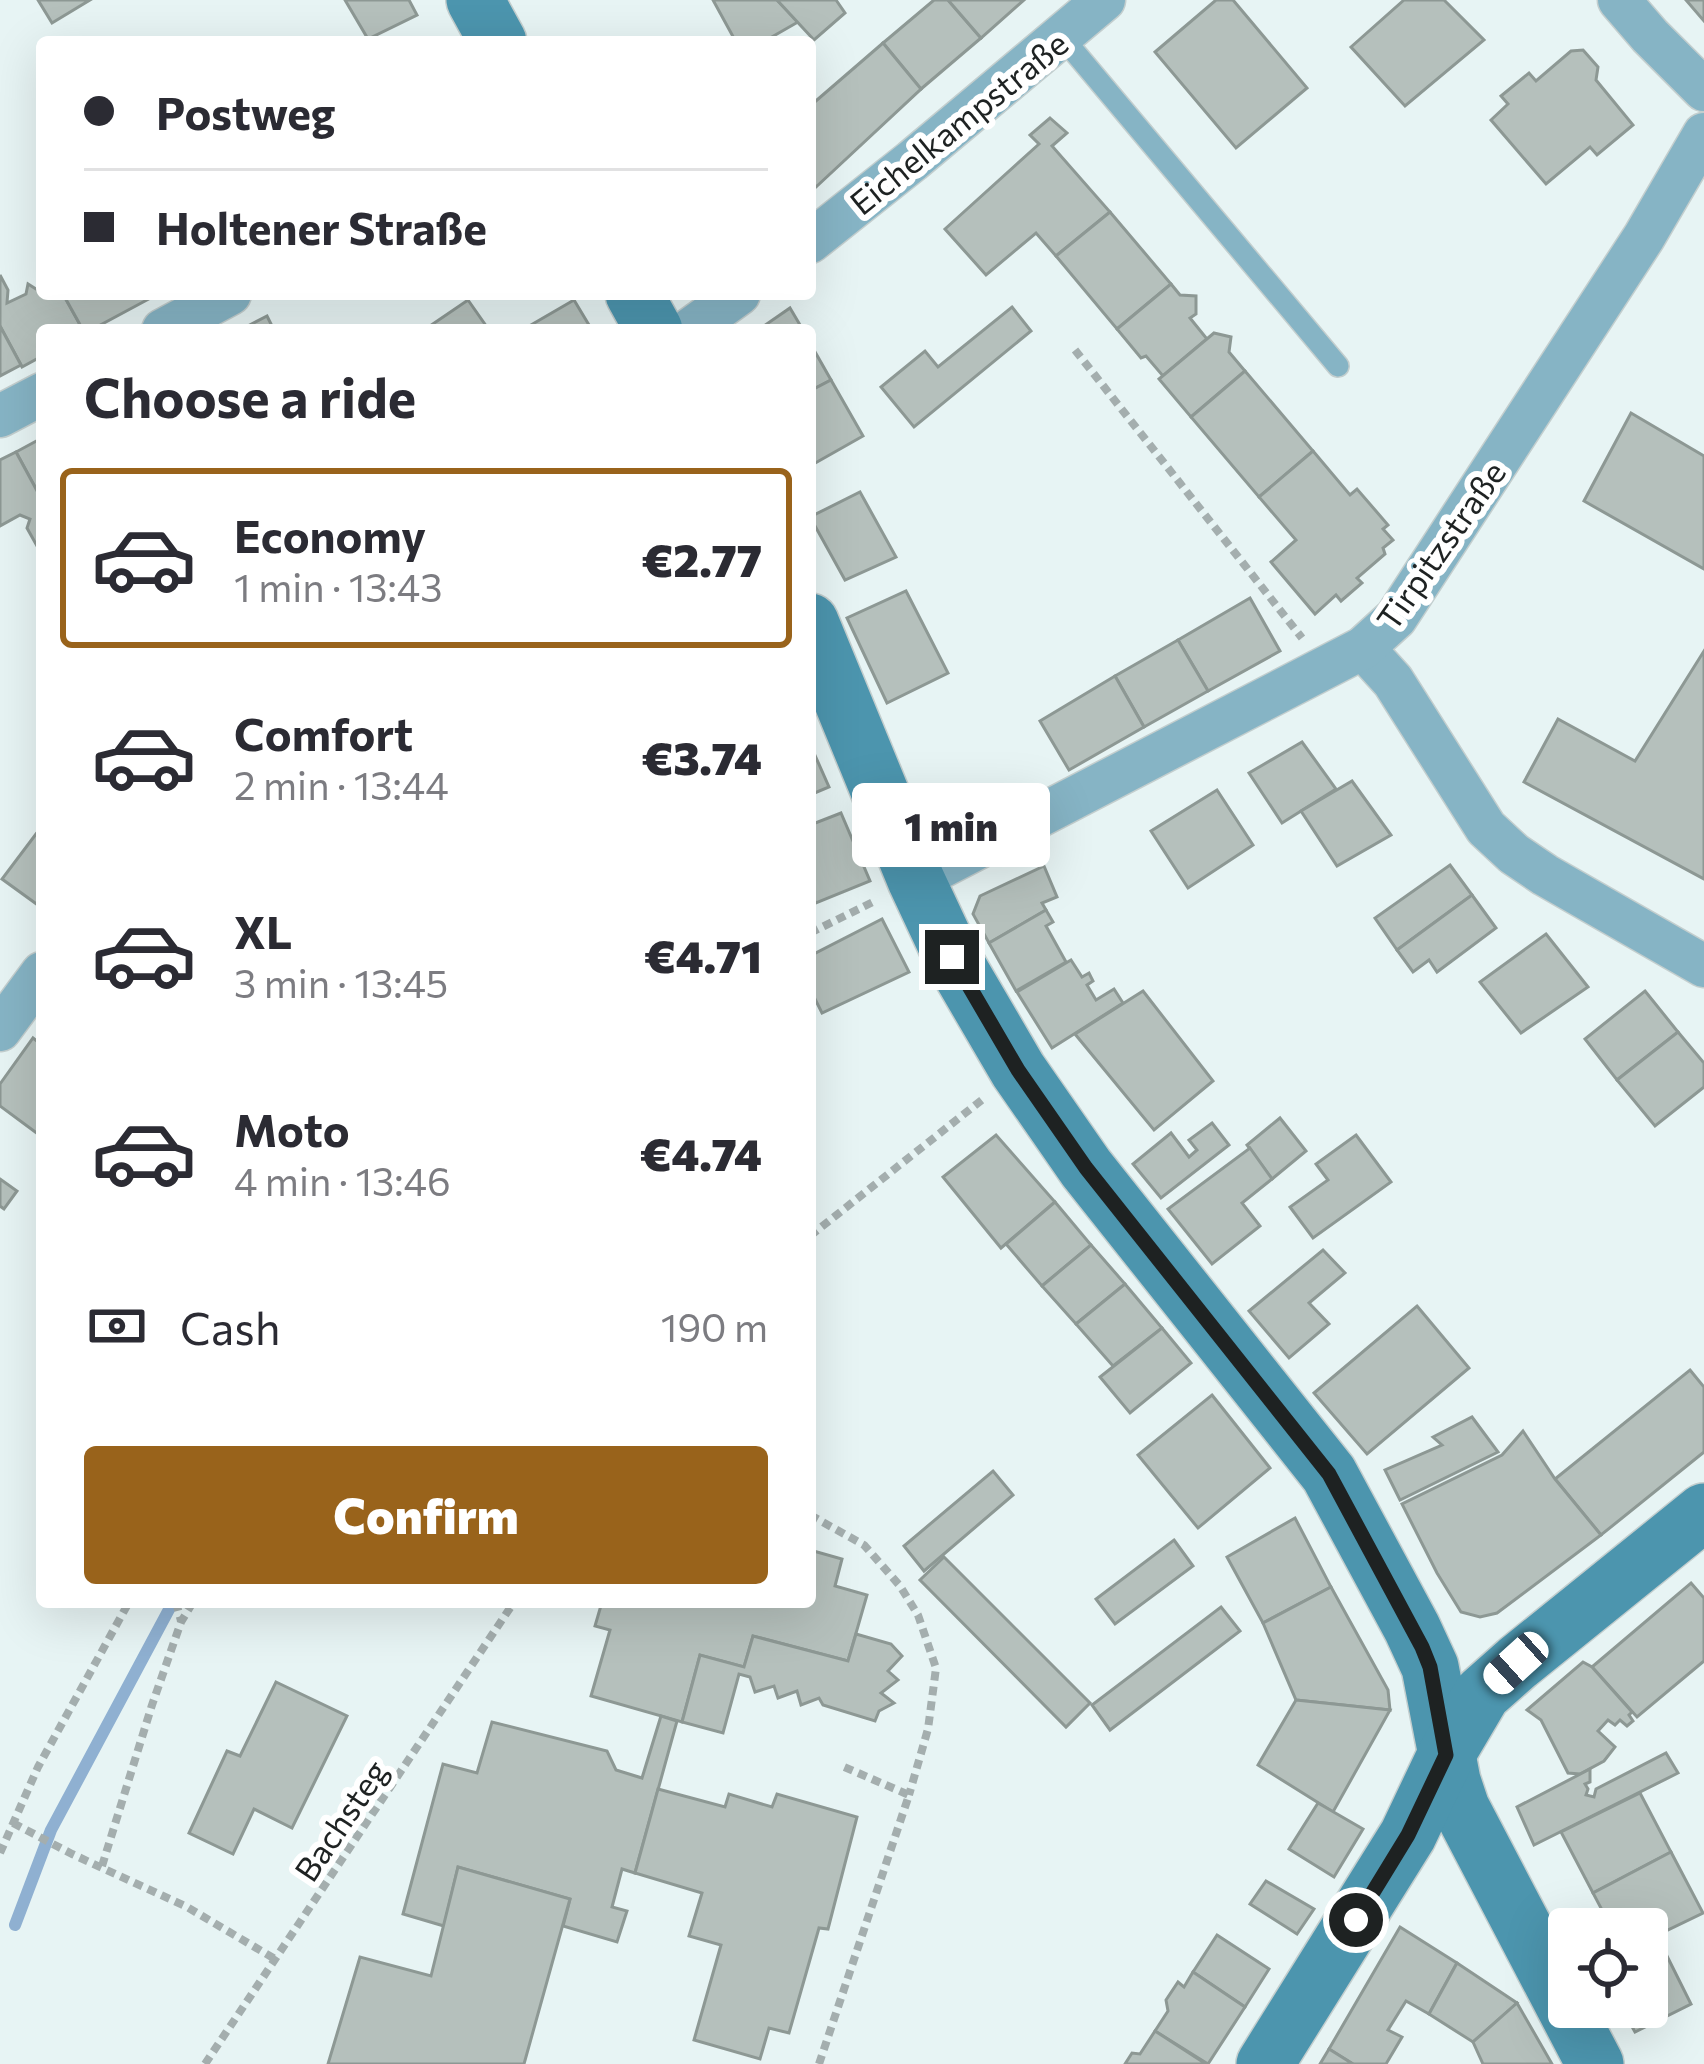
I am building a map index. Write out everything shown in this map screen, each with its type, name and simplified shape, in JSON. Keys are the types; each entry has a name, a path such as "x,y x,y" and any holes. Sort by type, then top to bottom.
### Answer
{"main road":[{"path":"475,0 495,36"},
{"path":"816,637 916,880 952,957 1018,1070 1086,1168 1329,1474 1430,1667 1461,1808 1595,2064"},
{"path":"1265,2064 1408,1835 1482,1694 1704,1512"}],"street":[{"name":"Eichelkampstraße","path":"816,237 1104,0"},
{"path":"1619,0 1704,90"},
{"name":"Tirpitzstraße","path":"916,880 1363,648 1396,618 1645,237 1704,134"},
{"path":"174,324 219,300"},
{"path":"697,324 731,300"},
{"path":"0,416 36,397"},
{"path":"1363,648 1393,681 1486,828 1544,875 1704,966"},
{"path":"0,1030 36,981"}],"lane":[{"path":"1062,37 1338,366"}],"path":[{"path":"1075,350 1325,668"},
{"path":"816,930 916,880"},
{"path":"816,1232 1018,1070"},
{"path":"816,1518 864,1545 899,1586 918,1615 937,1668 928,1729 909,1795 819,2064"},
{"path":"0,1853 38,1767 126,1608"},
{"path":"178,1608 182,1622"},
{"path":"102,1866 152,1705 190,1608"},
{"name":"Bachsteg","path":"205,2064 510,1608"},
{"path":"842,1766 909,1795"},
{"path":"14,1823 187,1907 275,1959"}],"building":[{"path":"38,0 90,0 52,23"},
{"path":"345,0 409,0 417,15 366,36"},
{"path":"713,0 777,0 798,22 774,36 733,36"},
{"path":"777,0 836,0 845,13 816,38"},
{"path":"934,0 948,0 981,38 921,89 883,43"},
{"path":"948,0 1024,0 981,38"},
{"path":"1216,0 1233,0 1307,88 1236,148 1155,52"},
{"path":"1404,0 1444,0 1484,40 1405,106 1351,47"},
{"path":"1686,0 1704,0 1704,21"},
{"path":"883,43 921,89 816,187 816,101"},
{"path":"1583,50 1598,67 1596,80 1633,125 1597,155 1590,147 1546,184 1491,120 1508,104 1501,96 1529,73 1536,81 1571,51"},
{"path":"1050,118 1067,133 1052,146 1110,212 1056,256 1036,233 986,275 945,229 1039,144 1030,135"},
{"path":"1110,212 1171,284 1117,329 1056,256"},
{"path":"0,275 8,290 7,303 26,294 28,284 36,289 36,300 66,300 80,324 36,324 36,359 22,367 0,326"},
{"path":"1171,284 1180,295 1196,296 1196,314 1190,318 1207,339 1163,376 1117,329"},
{"path":"66,300 147,300 102,324 80,324"},
{"path":"468,300 485,324 433,324"},
{"path":"574,300 588,324 533,324"},
{"path":"1012,307 1031,331 914,427 881,387 925,351 938,367"},
{"path":"790,308 799,324 767,324"},
{"path":"0,326 21,365 0,376"},
{"path":"1214,333 1231,337 1229,352 1245,371 1191,417 1159,379"},
{"path":"816,354 831,380 816,388"},
{"path":"1245,371 1313,451 1259,497 1191,417"},
{"path":"831,380 863,436 816,463 816,388"},
{"path":"1631,413 1704,456 1704,569 1584,501"},
{"path":"36,441 36,489 16,452"},
{"path":"1313,451 1350,495 1357,489 1388,525 1383,529 1393,540 1383,548 1385,554 1357,578 1362,583 1341,601 1336,595 1315,614 1271,562 1296,540 1259,497"},
{"path":"16,452 36,489 36,544 27,528 30,519 20,515 0,526 0,460"},
{"path":"860,492 896,557 845,580 816,528 816,514"},
{"path":"906,591 948,673 887,703 847,618"},
{"path":"1250,598 1280,651 1208,691 1178,640"},
{"path":"1178,640 1208,691 1144,727 1115,676"},
{"path":"1704,651 1704,879 1524,782 1558,719 1635,761"},
{"path":"1115,676 1144,727 1069,770 1040,721"},
{"path":"1302,742 1336,789 1282,823 1249,773"},
{"path":"816,758 829,787 816,792"},
{"path":"1352,781 1391,835 1337,866 1301,811"},
{"path":"1217,790 1253,845 1188,888 1151,831"},
{"path":"841,813 870,881 816,903 816,823"},
{"path":"36,834 36,904 2,879"},
{"path":"1450,865 1472,895 1397,950 1375,918"},
{"path":"1044,866 1057,897 1042,903 1046,910 989,943 973,914 980,896"},
{"path":"1472,895 1496,928 1437,972 1429,960 1413,972 1397,950"},
{"path":"1046,910 1053,922 1046,926 1066,962 1016,991 989,943"},
{"path":"882,919 909,972 822,1013 816,1001 816,953"},
{"path":"1546,934 1588,987 1521,1033 1480,982"},
{"path":"1071,960 1082,977 1089,973 1093,981 1087,985 1096,1000 1114,989 1123,1003 1052,1048 1017,992"},
{"path":"1143,991 1213,1081 1154,1130 1075,1034"},
{"path":"1645,991 1678,1032 1617,1080 1585,1039"},
{"path":"1678,1032 1704,1063 1704,1087 1655,1126 1617,1080"},
{"path":"33,1038 36,1133 0,1106 0,1084"},
{"path":"1280,1118 1306,1151 1272,1179 1247,1145"},
{"path":"1212,1123 1229,1145 1161,1198 1133,1164 1171,1133 1189,1157 1197,1150 1189,1140"},
{"path":"996,1135 1055,1202 1001,1248 943,1177"},
{"path":"1356,1135 1391,1182 1313,1238 1290,1207 1328,1180 1316,1164"},
{"path":"1250,1148 1272,1179 1242,1203 1260,1226 1212,1264 1168,1209"},
{"path":"0,1179 17,1191 4,1209 0,1206"},
{"path":"1055,1202 1091,1245 1042,1286 1006,1244"},
{"path":"1091,1245 1125,1284 1076,1324 1042,1286"},
{"path":"1323,1250 1345,1273 1309,1303 1329,1324 1289,1358 1249,1311"},
{"path":"1125,1284 1162,1328 1113,1366 1076,1324"},
{"path":"1417,1306 1469,1368 1367,1454 1314,1393"},
{"path":"1162,1328 1191,1363 1130,1413 1100,1377"},
{"path":"1690,1370 1704,1387 1704,1452 1601,1535 1555,1479"},
{"path":"1212,1395 1270,1468 1198,1528 1138,1455"},
{"path":"1472,1417 1498,1452 1400,1500 1385,1470 1442,1445 1433,1437"},
{"path":"1523,1431 1601,1535 1497,1613 1480,1617 1461,1612 1402,1504 1502,1455"},
{"path":"993,1471 1013,1495 924,1571 904,1546"},
{"path":"1295,1518 1331,1587 1263,1623 1227,1557"},
{"path":"1174,1540 1193,1566 1115,1624 1096,1599"},
{"path":"816,1552 842,1559 835,1586 867,1595 848,1661 753,1636 744,1667 700,1655 682,1722 591,1696 610,1630 595,1626 600,1608 816,1608"},
{"path":"944,1557 1090,1703 1066,1727 920,1580"},
{"path":"1691,1583 1704,1598 1704,1661 1637,1717 1592,1667"},
{"path":"1331,1587 1388,1690 1390,1710 1296,1700 1263,1623"},
{"path":"1221,1607 1240,1631 1110,1730 1092,1705"},
{"path":"856,1634 891,1644 902,1656 888,1671 898,1680 881,1693 894,1703 879,1711 875,1721 823,1705 819,1698 801,1705 797,1691 778,1698 774,1686 755,1692 750,1677 739,1674 723,1733 682,1722 700,1655 744,1667 753,1636 848,1661"},
{"path":"1583,1662 1632,1712 1633,1721 1627,1726 1620,1720 1615,1725 1608,1720 1598,1731 1615,1747 1604,1761 1580,1774 1568,1773 1541,1720 1527,1710"},
{"path":"276,1682 347,1716 292,1828 254,1809 233,1854 189,1833 227,1751 240,1756"},
{"path":"1296,1700 1390,1710 1333,1812 1258,1765"},
{"path":"661,1716 677,1721 635,1873 622,1869 612,1907 627,1911 617,1942 563,1926 570,1899 458,1867 444,1926 403,1914 443,1764 477,1773 492,1722 607,1751 616,1770 642,1778"},
{"path":"1666,1753 1678,1773 1534,1845 1517,1807 1590,1769 1586,1795 1594,1797 1596,1789"},
{"path":"658,1789 725,1807 729,1794 772,1807 777,1794 857,1817 828,1929 819,1928 789,2033 769,2028 760,2059 694,2040 721,1945 689,1936 702,1893 635,1873"},
{"path":"1640,1793 1671,1852 1593,1893 1561,1832"},
{"path":"1318,1803 1363,1829 1334,1877 1289,1849"},
{"path":"1671,1852 1703,1913 1668,1930 1668,1908 1601,1908 1593,1893"},
{"path":"458,1867 570,1899 524,2064 328,2064 360,1957 431,1976"},
{"path":"1266,1881 1314,1909 1297,1934 1250,1904"},
{"path":"1400,1927 1457,1963 1429,2014 1406,2001 1388,2030 1402,2037 1386,2064 1353,2064 1329,2049"},
{"path":"1217,1935 1269,1969 1245,2007 1193,1972"},
{"path":"1668,1958 1691,2004 1668,2016"},
{"path":"1457,1963 1517,2003 1473,2042 1429,2014"},
{"path":"1193,1972 1245,2007 1208,2064 1155,2031 1168,2011 1166,2000 1178,1982 1184,1987"},
{"path":"1517,2003 1552,2064 1483,2064 1473,2042"},
{"path":"1155,2031 1206,2064 1125,2064 1132,2053 1140,2054"},
{"path":"1329,2049 1353,2064 1320,2064"}],"waterway":[{"path":"15,1925 51,1830 170,1608"}],"route":[{"path":"952,957 1018,1070 1086,1168 1329,1474 1422,1647 1446,1755 1408,1835 1356,1920"}]}
